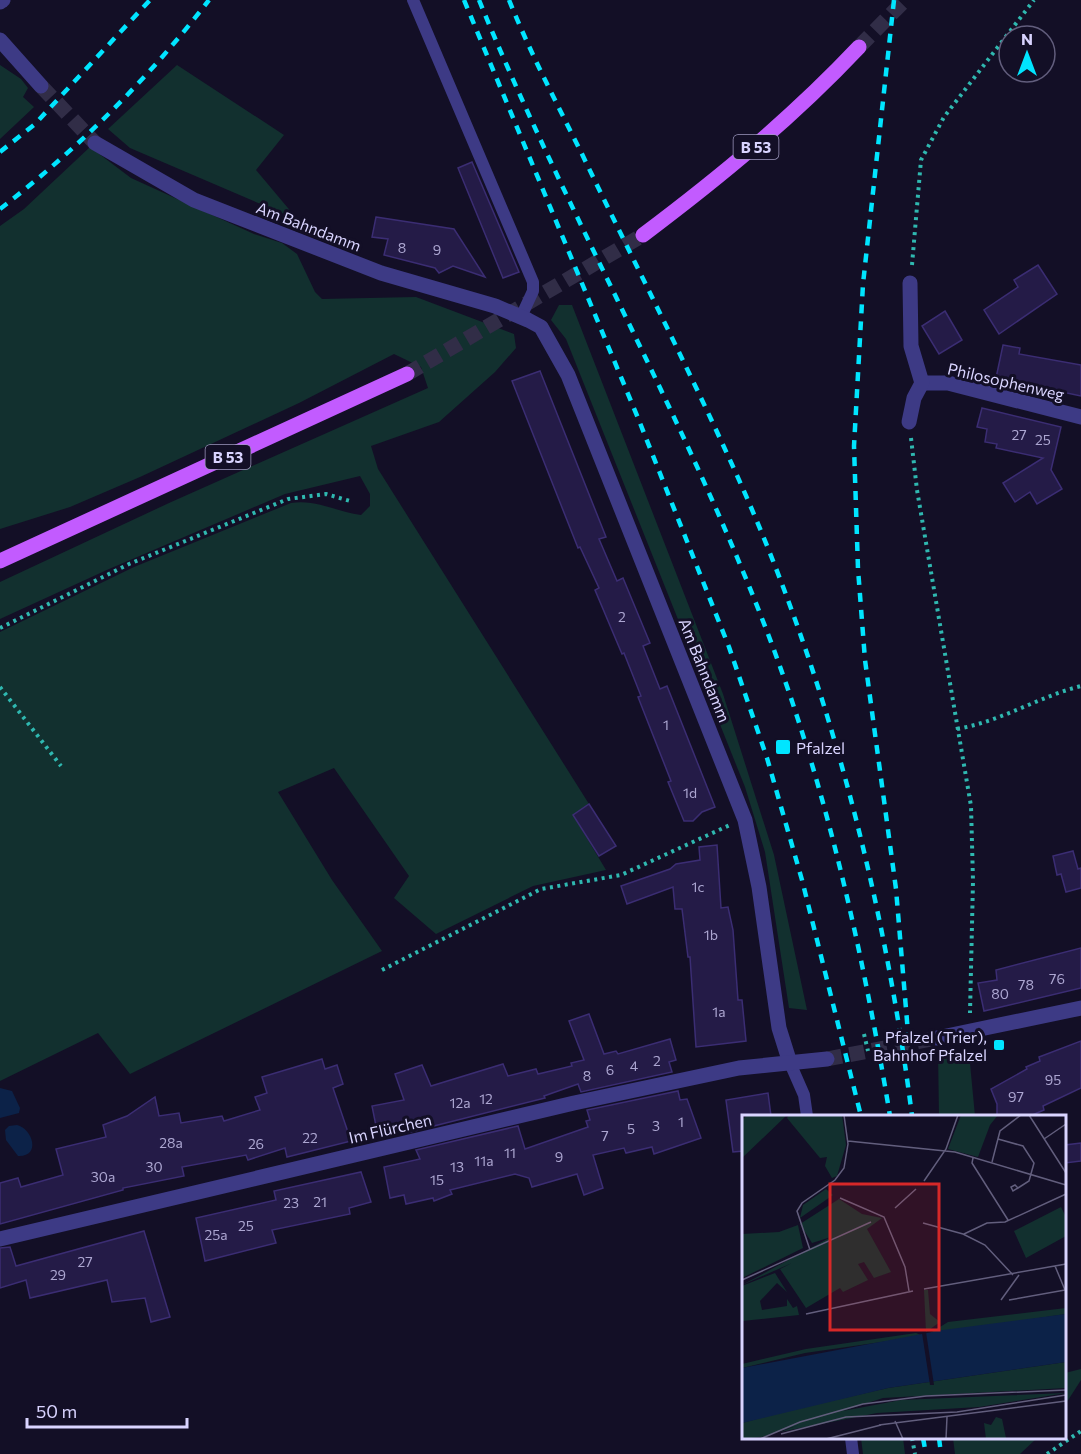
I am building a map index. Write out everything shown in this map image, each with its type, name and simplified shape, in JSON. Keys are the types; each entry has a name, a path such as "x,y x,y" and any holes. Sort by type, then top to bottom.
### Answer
{"main road":[{"name":"B 53","path":"643,236 768,137 816,93 859,47"},
{"name":"B 53","path":"0,561 407,374"}],"street":[{"path":"0,40 41,86"},
{"name":"Am Bahndamm","path":"95,143 194,200 381,273 495,306 541,327 568,375 745,820 759,887 779,1028 790,1063"},
{"name":"Philosophenweg","path":"909,422 914,398 922,383 911,346 910,283"},
{"name":"Philosophenweg","path":"922,383 948,383 1081,417"},
{"path":"937,1038 1081,1008"},
{"name":"Im Flürchen","path":"0,1239 574,1103 739,1068 827,1059"}],"lane":[{"path":"412,0 533,282 533,291 521,317"},
{"path":"790,1063 804,1095 807,1115"},
{"path":"851,1439 853,1454"}],"path":[{"path":"910,283 921,160 944,117 1034,0"},
{"path":"909,422 917,490 972,816 974,881 969,1032"},
{"path":"0,628 129,564 288,499 326,494 350,501"},
{"path":"957,729 1004,717 1044,698 1081,686"},
{"path":"0,687 61,766"},
{"path":"381,970 541,889 621,875 745,820"},
{"path":"864,1034 868,1051"},
{"path":"1047,1454 1081,1431"},
{"path":"912,1439 915,1454"}],"green space":[{"path":"0,65 21,79 28,88 23,97 34,107 0,139"},
{"path":"177,65 284,135 256,170 298,220 130,148 108,129"},
{"path":"90,147 131,178 254,234 282,243 297,254 315,292 322,299 416,297 514,334 516,348 495,372 439,422 371,446 378,469 589,804 573,815 606,870 533,886 436,934 394,898 409,876 334,768 278,792 332,880 382,951 130,1074 98,1033 0,1081 0,632 134,567 291,503 318,504 361,515 370,506 370,494 360,476 285,494 109,569 0,619 0,582 169,503 428,388 421,367 394,354 299,403 140,477 70,507 0,529 0,226 24,209"},
{"path":"559,305 572,305 723,694 774,855 807,1010 789,1008 765,852 745,787 566,339 551,320"},
{"path":"938,1050 969,1053 975,1115 939,1115"},
{"path":"1081,1369 1081,1380 1066,1403 1066,1373"},
{"path":"861,1439 903,1439 905,1454 863,1454"},
{"path":"953,1439 1036,1439 1020,1454 955,1454"}],"water":[{"path":"0,1088 12,1091 20,1108 19,1113 0,1118"},
{"path":"17,1125 27,1132 32,1142 30,1152 25,1155 18,1156 6,1140 5,1130 9,1126"}],"building":[{"path":"472,162 519,272 503,278 458,168"},
{"path":"376,217 454,229 485,277 453,266 439,273 435,268 384,255 388,239 372,237"},
{"path":"1038,265 1057,294 999,334 984,310 1018,287 1014,280"},
{"path":"945,311 962,340 939,354 922,326"},
{"path":"1003,345 1020,348 1019,354 1081,365 1081,396 996,378"},
{"path":"540,371 606,537 599,539 617,581 623,578 650,643 643,646 660,689 667,686 715,807 702,812 693,821 684,821 638,697 641,696 595,590 599,588 580,547 578,548 512,381"},
{"path":"982,408 1061,427 1051,470 1062,489 1037,504 1030,492 1015,502 1003,483 1043,458 996,448 997,444 985,442 987,429 977,427"},
{"path":"589,804 616,846 599,856 573,815"},
{"path":"717,845 721,908 728,907 733,930 738,1000 742,1000 746,1041 696,1047 690,957 688,957 682,909 675,909 673,887 627,904 621,886 670,869 676,864 700,860 699,847"},
{"path":"1073,851 1078,869 1081,868 1081,888 1066,892 1061,874 1057,875 1053,856"},
{"path":"1081,948 1081,988 984,1011 978,983 997,980 996,970"},
{"path":"589,1014 604,1054 616,1051 618,1054 670,1039 676,1060 669,1062 672,1072 581,1092 578,1084 544,1096 545,1098 410,1132 409,1129 393,1132 393,1128 377,1131 372,1106 404,1100 395,1074 422,1065 431,1086 503,1064 508,1076 536,1069 538,1074 572,1066 571,1063 584,1060 569,1021"},
{"path":"1081,1041 1081,1088 1043,1106 1044,1110 1032,1115 997,1115 997,1104 991,1089 1040,1061 1039,1057"},
{"path":"322,1059 325,1069 337,1065 343,1084 333,1088 351,1141 287,1157 285,1148 248,1160 246,1155 182,1167 184,1176 123,1188 123,1190 0,1224 0,1183 18,1178 21,1187 63,1175 56,1149 106,1137 103,1125 127,1116 155,1097 159,1116 179,1113 181,1123 222,1116 224,1121 260,1110 255,1097 267,1093 262,1077"},
{"path":"678,1091 680,1100 687,1099 701,1138 654,1154 652,1147 626,1153 624,1148 593,1155 603,1188 584,1195 577,1174 532,1187 529,1178 515,1174 450,1190 452,1194 434,1201 433,1198 406,1204 404,1195 390,1198 384,1167 420,1159 416,1150 518,1126 525,1149 588,1127 586,1121 590,1120 587,1110"},
{"path":"768,1093 771,1115 742,1115 742,1151 733,1152 726,1100"},
{"path":"1081,1143 1081,1161 1066,1163 1066,1145"},
{"path":"361,1172 371,1202 349,1208 350,1214 272,1230 276,1243 205,1261 196,1218 276,1200 274,1191"},
{"path":"144,1231 170,1317 151,1322 145,1298 112,1302 107,1280 30,1298 26,1280 0,1288 0,1248 10,1247 16,1266"}],"tunnel":[{"path":"859,47 905,0"},
{"path":"41,86 95,143"},
{"path":"407,374 643,235"},
{"path":"827,1059 937,1038"}],"railway":[{"path":"0,152 35,124 150,0"},
{"path":"0,209 85,137 137,85 209,0"},
{"path":"464,0 638,418 729,647 767,758 802,880 861,1115"},
{"path":"479,0 513,80 700,474 768,634 808,752 841,872 868,994 890,1115"},
{"path":"509,0 735,471 798,626 848,787 868,868 900,1033 912,1115"},
{"path":"894,0 863,284 854,446 858,569 865,660 896,889 908,1033"},
{"path":"923,1439 926,1454"},
{"path":"939,1439 941,1454"}],"place":[{"name":"Pfalzel","path":"783,747"},
{"name":"Pfalzel (Trier), Bahnhof Pfalzel","path":"999,1045"}]}
